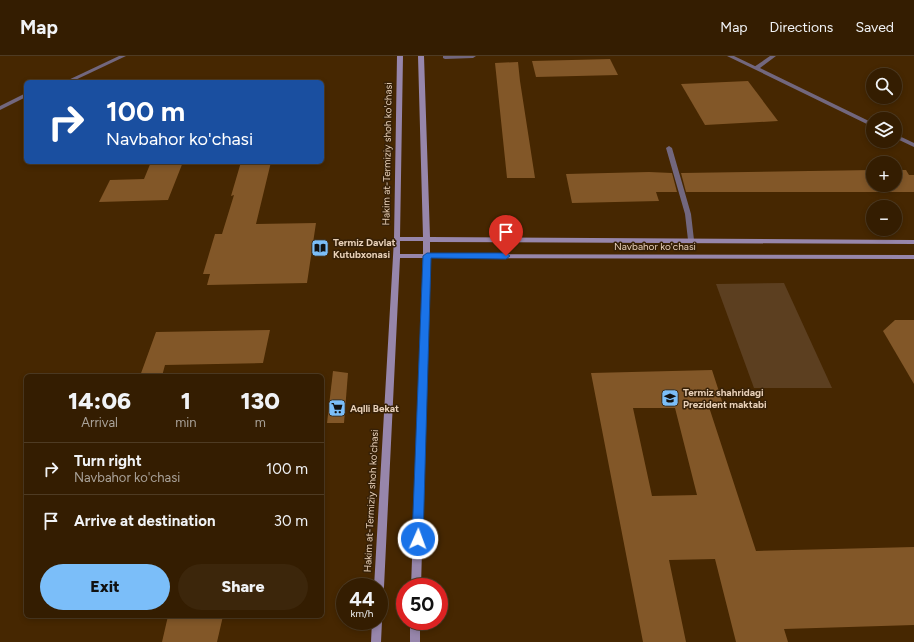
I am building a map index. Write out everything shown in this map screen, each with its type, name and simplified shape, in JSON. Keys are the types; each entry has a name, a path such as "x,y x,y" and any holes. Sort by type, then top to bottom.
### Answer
{"main road":[{"name":"Hakim at-Termiziy shoh ko'chasi","path":"378,578 397,239 400,56"},
{"path":"416,578 427,256 421,56"},
{"name":"Navbahor ko'chasi","path":"397,239 914,242"},
{"name":"Navbahor ko'chasi","path":"396,256 914,257"},
{"path":"376,642 377,630"},
{"path":"415,630 415,642"}],"street":[{"path":"71,80 123,56"},
{"path":"446,57 473,56"},
{"path":"730,56 866,122"},
{"path":"756,68 773,56"},
{"path":"0,108 24,96"},
{"path":"902,139 914,144"},
{"path":"669,148 688,214 691,240"}],"shaded area":[{"path":"784,283 832,388 754,388 716,284"}],"building":[{"path":"610,59 618,75 536,77 532,61"},
{"path":"518,62 535,178 507,178 495,63"},
{"path":"748,81 778,121 705,125 681,84"},
{"path":"150,164 182,164 168,200 99,202 110,180 144,179"},
{"path":"240,164 271,164 256,224 316,223 307,283 207,285 210,274 203,274 215,234 222,234 234,195 231,196"},
{"path":"866,170 866,192 686,192 681,173"},
{"path":"902,170 906,170 909,175 914,175 914,192 902,192"},
{"path":"649,172 672,173 677,192 656,192 659,201 572,203 566,174"},
{"path":"895,320 914,320 914,384 883,331"},
{"path":"270,330 263,363 165,365 163,374 141,374 156,332"},
{"path":"712,370 724,407 709,407 756,551 914,547 914,625 784,629 788,642 736,642 715,559 669,560 686,642 643,642 591,373","holes":["633,408 675,408 697,495 652,496"]},
{"name":"Aqlli Bekat","path":"333,371 348,373 344,423 327,423"},
{"path":"168,618 223,618 217,642 162,642"}],"place":[{"name":"Termiz Davlat Kutubxonasi","path":"320,248"},
{"name":"Termiz shahridagi Prezident maktabi","path":"670,398"},
{"name":"Aqlli Bekat","path":"337,408"}],"route":[{"path":"418,539 427,256 506,256"}]}
